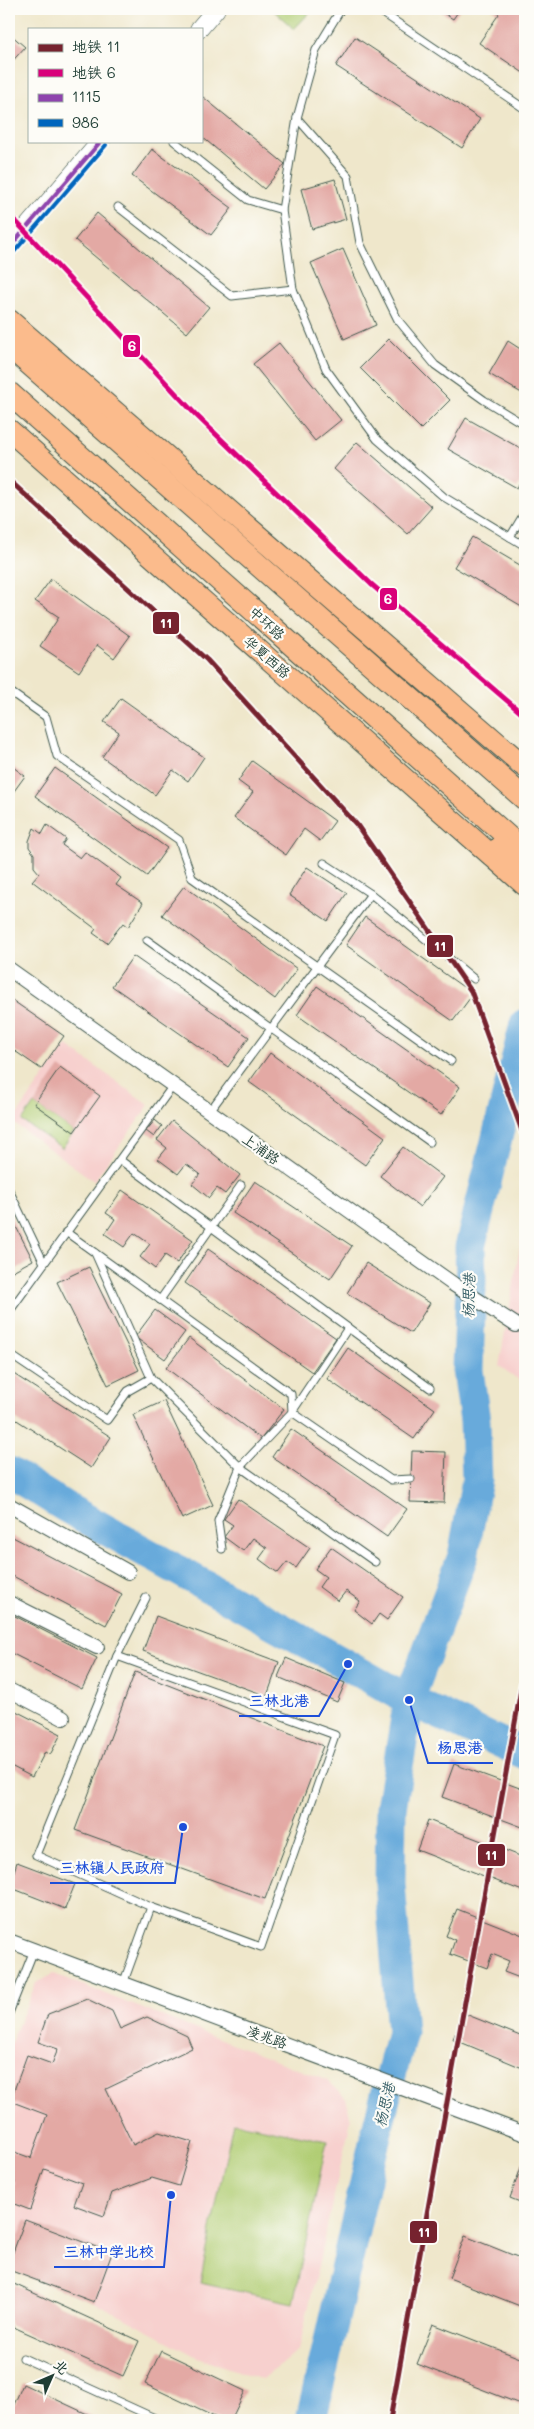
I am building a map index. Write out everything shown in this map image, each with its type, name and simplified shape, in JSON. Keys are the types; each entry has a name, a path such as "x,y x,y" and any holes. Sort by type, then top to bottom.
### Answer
{"highway":[{"path":"9,346 525,799"},
{"name":"中环路","path":"9,393 525,852"},
{"path":"302,654 515,868"},
{"path":"480,759 525,789"}],"main road":[{"path":"9,320 518,760"},
{"name":"华夏西路","path":"9,430 515,868 525,885"}],"street":[{"path":"200,28 216,9"},
{"path":"9,248 100,142"},
{"name":"上浦路","path":"9,969 172,1087 453,1284 516,1325"},
{"path":"9,1505 128,1572"},
{"path":"9,1603 97,1647"},
{"path":"9,1690 63,1718"},
{"name":"凌兆路","path":"9,1941 525,2134"}],"lane":[{"path":"341,9 316,50 297,118 282,210 293,289 326,369 377,439 444,497 525,546"},
{"path":"377,9 525,109"},
{"path":"297,118 348,176 360,243 398,320 435,365 484,400 525,425"},
{"path":"175,142 248,200 282,210"},
{"path":"118,207 232,296 293,289"},
{"path":"510,536 525,512"},
{"path":"9,691 46,717 57,756 179,840 192,878 316,968 451,1061"},
{"path":"324,863 371,894 474,979"},
{"path":"209,1112 371,894"},
{"path":"147,940 272,1027 430,1142"},
{"path":"9,1312 172,1087"},
{"path":"120,1160 430,1388"},
{"path":"160,1300 241,1185"},
{"path":"9,1190 44,1263"},
{"path":"66,1232 291,1394 292,1412"},
{"path":"94,1253 151,1378 240,1467 375,1562"},
{"path":"222,1549 218,1521 240,1467 292,1412 348,1328"},
{"path":"9,1354 107,1420 128,1391 151,1378"},
{"path":"292,1412 391,1480 411,1479"},
{"path":"117,1656 334,1735 261,1947 151,1907 36,1855 117,1656 146,1598"},
{"path":"123,1984 151,1907"},
{"path":"9,2013 34,1950"},
{"path":"23,2358 159,2420"}],"shaded area":[{"path":"66,1045 149,1105 94,1181 12,1122"},
{"path":"525,1219 525,1384 499,1366"},
{"path":"54,1974 328,2081 346,2098 351,2120 299,2349 263,2380 197,2357 94,2302 9,2270 9,2047 36,1983"}],"green space":[{"path":"272,9 313,9 294,29"},
{"path":"34,1104 74,1132 62,1148 22,1121"},
{"path":"233,2122 327,2141 293,2303 200,2283"}],"building":[{"path":"437,9 460,9 453,19"},
{"path":"492,9 525,9 525,74 479,43 499,14"},
{"path":"9,33 25,47 9,65"},
{"path":"355,37 480,119 462,148 336,66"},
{"path":"202,98 285,164 264,189 202,137"},
{"path":"152,149 232,208 211,235 132,176"},
{"path":"335,179 346,219 312,229 301,189"},
{"path":"97,213 209,307 187,333 75,240"},
{"path":"343,249 376,325 344,339 311,263"},
{"path":"389,339 450,400 421,429 360,368"},
{"path":"508,341 525,352 525,395 489,374"},
{"path":"279,343 341,420 315,441 253,364"},
{"path":"466,418 525,451 525,473 517,488 448,449"},
{"path":"357,442 432,507 408,534 334,469"},
{"path":"472,537 525,568 525,609 454,567"},
{"path":"51,579 130,636 114,658 97,645 79,672 40,646 59,617 35,601"},
{"path":"121,698 204,757 188,781 173,770 155,795 102,757 119,732 104,722"},
{"path":"252,761 335,821 320,841 304,829 286,855 234,818 253,792 238,781"},
{"path":"9,764 25,776 9,798"},
{"path":"55,768 167,848 147,876 35,796"},
{"path":"47,825 66,839 62,845 80,858 85,852 121,878 116,885 143,903 128,927 123,923 107,943 93,933 96,929 32,881 39,873 34,867 34,854 29,847 29,841 34,828 42,834"},
{"path":"307,867 347,893 328,921 289,895"},
{"path":"184,886 297,969 275,999 162,915"},
{"path":"365,917 473,994 453,1021 346,945"},
{"path":"133,956 249,1037 228,1067 112,986"},
{"path":"317,986 460,1087 441,1115 297,1015"},
{"path":"9,998 64,1036 41,1069 9,1047"},
{"path":"270,1053 385,1137 365,1165 249,1082"},
{"path":"60,1067 100,1096 74,1132 34,1104"},
{"path":"155,1120 162,1126 154,1137 146,1131"},
{"path":"172,1121 240,1175 225,1194 217,1188 209,1198 192,1184 200,1174 186,1164 178,1174 158,1159 167,1148 157,1140"},
{"path":"403,1147 443,1177 420,1207 380,1176"},
{"path":"255,1181 352,1246 330,1279 233,1213"},
{"path":"122,1190 193,1240 177,1263 165,1255 155,1269 140,1257 150,1244 134,1233 124,1247 105,1234 115,1219 106,1213"},
{"path":"9,1213 33,1260 9,1273"},
{"path":"208,1249 336,1338 312,1372 185,1283"},
{"path":"366,1263 430,1303 411,1333 347,1293"},
{"path":"89,1267 139,1370 108,1385 57,1282"},
{"path":"155,1310 185,1332 165,1359 135,1337"},
{"path":"189,1338 284,1409 261,1439 166,1368"},
{"path":"348,1348 435,1409 414,1439 327,1379"},
{"path":"9,1371 111,1437 91,1468 9,1415"},
{"path":"164,1401 213,1505 182,1519 133,1415"},
{"path":"291,1429 407,1509 387,1537 272,1457"},
{"path":"412,1451 446,1452 444,1503 410,1502"},
{"path":"238,1499 310,1548 296,1568 287,1562 278,1573 259,1559 267,1548 253,1538 243,1551 224,1537 233,1525 224,1519"},
{"path":"9,1535 122,1594 106,1625 9,1574"},
{"path":"331,1547 403,1597 387,1620 379,1614 372,1624 354,1610 360,1601 346,1591 338,1601 319,1587 326,1577 315,1569"},
{"path":"9,1613 97,1658 82,1689 9,1652"},
{"path":"156,1616 279,1662 267,1696 143,1651"},
{"path":"286,1658 345,1683 337,1702 278,1677"},
{"path":"135,1672 323,1746 265,1899 75,1830"},
{"path":"10,1708 61,1734 50,1755 45,1752 32,1777 9,1765"},
{"path":"454,1764 525,1790 525,1828 442,1797"},
{"path":"428,1820 525,1858 525,1892 417,1850"},
{"path":"17,1862 75,1884 65,1909 9,1887"},
{"path":"457,1909 525,1936 525,1980 504,1972 509,1961 492,1954 487,1968 450,1954 455,1940 446,1936"},
{"path":"87,1999 112,2011 120,2029 147,2017 187,2036 192,2048 106,2089 133,2145 159,2132 192,2142 179,2186 152,2178 112,2193 104,2216 74,2205 82,2183 44,2169 30,2210 9,2202 15,2182 9,2179 9,2150 31,2158 47,2115 10,2101 27,2055 52,2064 58,2049 38,2042 48,2014"},
{"path":"463,2013 525,2038 525,2069 453,2039"},
{"path":"523,2162 525,2163 525,2204 510,2198"},
{"path":"25,2220 112,2253 94,2302 9,2270 9,2263"},
{"path":"465,2236 525,2260 525,2308 449,2278"},
{"path":"14,2284 139,2341 123,2376 9,2325 9,2296"},
{"path":"433,2324 525,2360 525,2406 417,2364"},
{"path":"161,2351 245,2391 231,2420 221,2420 145,2384"},
{"path":"23,2384 100,2420 19,2420 9,2416"}],"waterway":[{"name":"杨思港","path":"311,2420 378,2126 402,2032 390,1884 391,1808 409,1700 463,1556 477,1480 475,1421 468,1370 471,1280 470,1247 525,1024"},
{"path":"9,1472 67,1508 409,1700 525,1754"}],"metro line":[{"name":"6","path":"9,214 196,415 371,584 525,716"},
{"name":"11","path":"9,480 207,660 357,825 471,991 525,1139"},
{"name":"11","path":"390,2420 525,1667"}],"transit line":[{"name":"1115","path":"9,248 100,142"},
{"name":"986","path":"14,252 106,145"}],"place":[{"name":"三林北港","path":"348,1664"},
{"name":"杨思港","path":"409,1700"},
{"name":"三林镇人民政府","path":"183,1827"},
{"name":"三林中学北校","path":"171,2195"}]}
